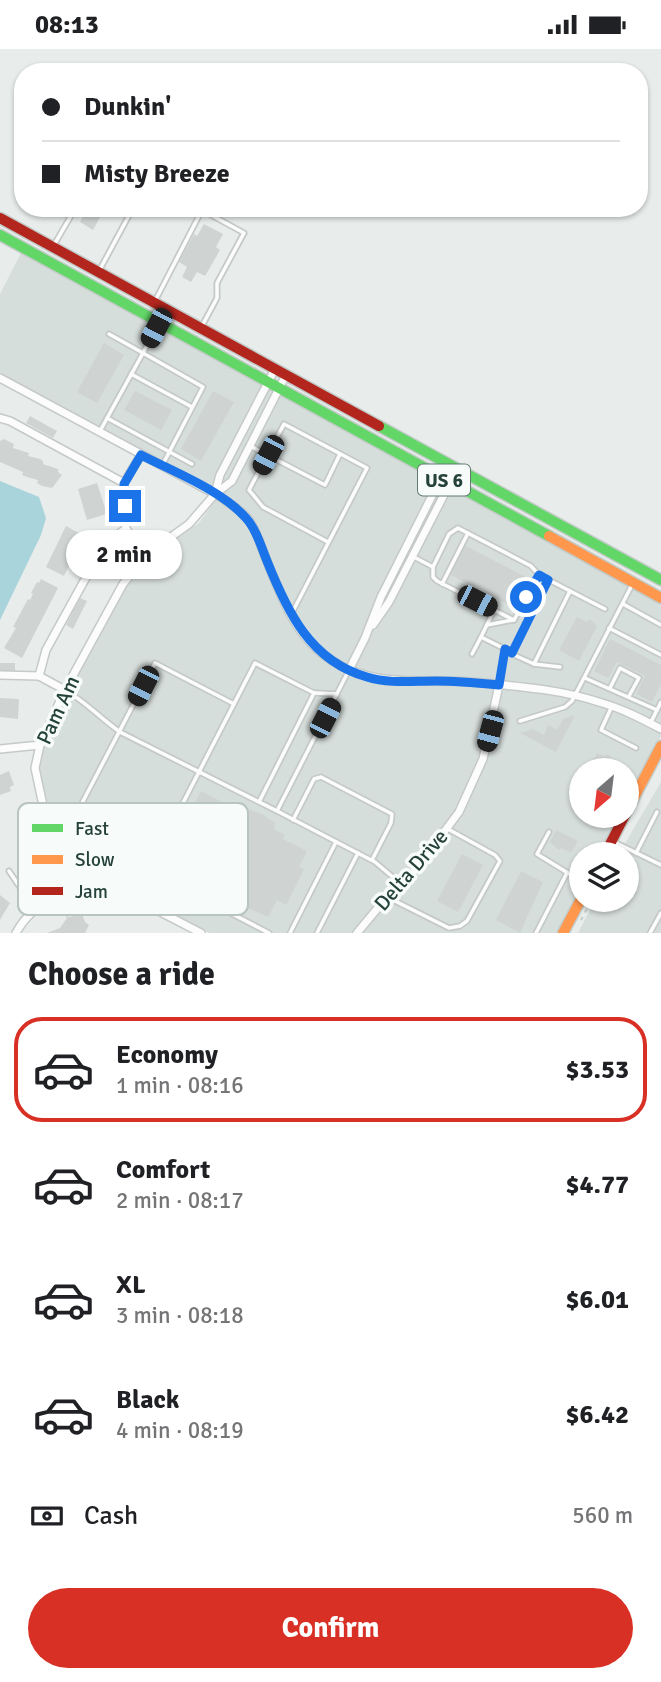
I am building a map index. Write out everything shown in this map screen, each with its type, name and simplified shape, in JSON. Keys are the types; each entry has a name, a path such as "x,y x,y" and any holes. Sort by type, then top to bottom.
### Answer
{"main road":[{"name":"US 6","path":"0,218 661,580"},
{"name":"US 6","path":"0,235 661,598"},
{"path":"639,789 661,746"},
{"path":"612,841 619,828"},
{"path":"563,933 574,912"}],"street":[{"name":"Pam Am","path":"215,494 220,475 275,369"},
{"name":"Pam Am","path":"42,803 35,768 40,745 65,690 123,584 146,555 189,524 215,494 232,481 286,375"},
{"path":"0,378 236,507 248,520 291,615 302,633 331,660 349,670 365,677 389,681 499,685 576,696 612,706 661,729"},
{"path":"0,418 124,484"},
{"path":"141,455 124,484 126,529 146,555"},
{"path":"349,670 381,597 446,480"},
{"path":"365,638 389,601 412,557 446,480"},
{"path":"39,676 46,650 105,543 126,529"},
{"path":"0,675 39,676 65,690"},
{"name":"Delta Drive","path":"357,933 387,897 417,868 448,829 463,804 483,759 499,685"},
{"path":"0,749 40,745"},
{"path":"16,933 28,915"},
{"name":"Pam Am","path":"167,915 201,933"}],"lane":[{"path":"53,247 70,217"},
{"path":"98,272 128,217"},
{"path":"154,302 198,217"},
{"path":"201,328 217,298 217,283 244,233 216,217"},
{"path":"99,432 159,323"},
{"path":"109,334 203,387 162,465"},
{"path":"131,374 192,407"},
{"path":"107,418 192,464"},
{"path":"291,615 368,468 284,424 249,490 263,507 328,542"},
{"path":"250,446 324,485 340,454"},
{"path":"514,620 433,577 433,567 454,529 468,533 531,566 539,575 605,609"},
{"path":"442,584 468,533"},
{"path":"404,552 433,567"},
{"path":"514,620 539,575"},
{"path":"512,653 548,580"},
{"path":"520,721 565,707 576,696 632,583"},
{"path":"534,664 570,591"},
{"path":"622,604 661,625"},
{"path":"472,654 494,610"},
{"path":"487,625 514,620"},
{"path":"608,628 661,655"},
{"path":"481,637 534,664 560,667"},
{"path":"499,685 505,649"},
{"path":"81,803 155,663 234,704"},
{"path":"183,803 255,663 314,693 337,694"},
{"path":"610,688 620,668 639,678 629,696"},
{"path":"276,811 349,670"},
{"path":"584,678 657,710"},
{"path":"65,690 84,701 100,719 120,731 372,860 401,884"},
{"path":"259,802 314,693"},
{"path":"650,723 661,702"},
{"path":"612,706 601,730 636,748"},
{"path":"293,820 314,779 321,777 391,814 391,823 372,860"},
{"path":"639,847 657,812"},
{"path":"387,897 449,928 460,926 467,921 500,861 495,855 448,829"},
{"path":"536,933 567,873 537,854 549,832"},
{"path":"290,933 337,842"},
{"path":"317,933 358,853"},
{"path":"639,854 661,865"},
{"path":"9,871 18,884"},
{"path":"650,933 661,913"},
{"path":"234,915 269,933"}],"path":[{"path":"580,922 585,912"}],"shaded area":[{"path":"21,253 661,603 661,736 639,780 639,758 569,758 569,828 615,828 607,842 569,842 569,912 572,912 561,933 209,933 176,915 248,915 248,803 47,803 39,768 44,746 67,696 124,589 148,557 199,523 216,499 0,383 0,294"},
{"path":"661,782 661,933 578,933 589,912 639,912 639,842 626,842 634,828 639,828 639,820"}],"water":[{"path":"0,481 39,497 46,518 41,535 0,620"}],"building":[{"path":"82,217 100,217 93,230 80,222"},
{"path":"204,224 223,234 216,247 220,250 205,276 197,272 191,282 182,277 187,267 179,262 194,234 197,236"},
{"path":"104,343 124,355 97,403 77,392"},
{"path":"135,391 172,410 161,430 124,410"},
{"path":"213,391 234,402 201,461 181,449"},
{"path":"30,416 57,431 53,438 26,423"},
{"path":"4,439 14,444 13,448 29,453 28,456 58,469 62,475 52,488 42,486 37,483 38,480 22,475 23,472 0,462 0,441"},
{"path":"97,483 107,514 87,520 78,489"},
{"path":"66,526 84,536 64,576 46,567"},
{"path":"464,545 530,579 515,608 449,574"},
{"path":"41,579 58,588 22,658 4,648 33,594 31,593"},
{"path":"80,598 87,601 73,629 66,625"},
{"path":"577,617 587,622 590,619 597,626 579,661 559,650"},
{"path":"610,639 661,665 661,684 652,702 636,694 645,676 617,662 608,678 594,671"},
{"path":"0,663 15,663 15,672 0,672"},
{"path":"0,698 19,699 18,719 0,717"},
{"path":"575,715 556,752 520,733 533,729 544,735 548,725 557,730 563,719"},
{"path":"597,753 612,757 611,758 595,758"},
{"path":"9,771 14,785 10,787 11,791 0,795 0,775"},
{"path":"201,791 224,803 195,803"},
{"path":"248,809 275,823 274,829 285,835 283,839 307,851 299,867 304,869 286,905 277,900 268,917 248,908"},
{"path":"556,830 578,841 569,842 569,852 561,848 559,850 550,842"},
{"path":"462,854 483,865 458,912 437,901"},
{"path":"521,871 543,882 520,933 496,920"},
{"path":"0,895 10,903 0,920"},
{"path":"65,915 82,915 89,925 85,933 47,933 60,928 67,918"}],"traffic: fast":[{"path":"0,235 549,536"},
{"path":"379,426 661,580"}],"traffic: slow":[{"path":"549,536 661,598"},
{"path":"639,788 661,746"},
{"path":"563,933 574,912"}],"traffic: jam":[{"path":"0,218 379,426"},
{"path":"611,842 618,828"}],"route":[{"path":"125,506 124,484 141,455 236,507 256,533 280,593 302,633 331,660 365,677 389,681 499,685 505,649 512,653 548,580 539,575 526,597"}]}
